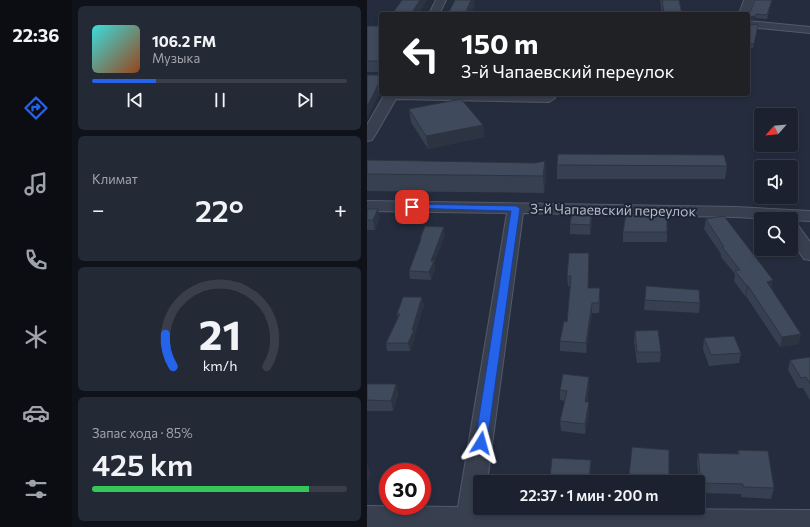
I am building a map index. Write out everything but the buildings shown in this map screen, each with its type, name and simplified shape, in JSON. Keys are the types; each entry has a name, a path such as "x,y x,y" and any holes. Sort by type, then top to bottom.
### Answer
{"street":[{"path":"435,12 441,0"},
{"path":"745,12 749,0"},
{"path":"750,24 810,30"},
{"path":"367,137 390,96"},
{"path":"444,96 549,98"},
{"name":"3-й Чапаевский переулок","path":"367,206 736,212 754,215"},
{"path":"469,523 516,208"},
{"name":"3-й Чапаевский переулок","path":"798,218 810,216"},
{"path":"798,238 810,255"},
{"path":"367,517 469,523 810,522"}],"route":[{"path":"412,207 516,208 481,443"}]}
